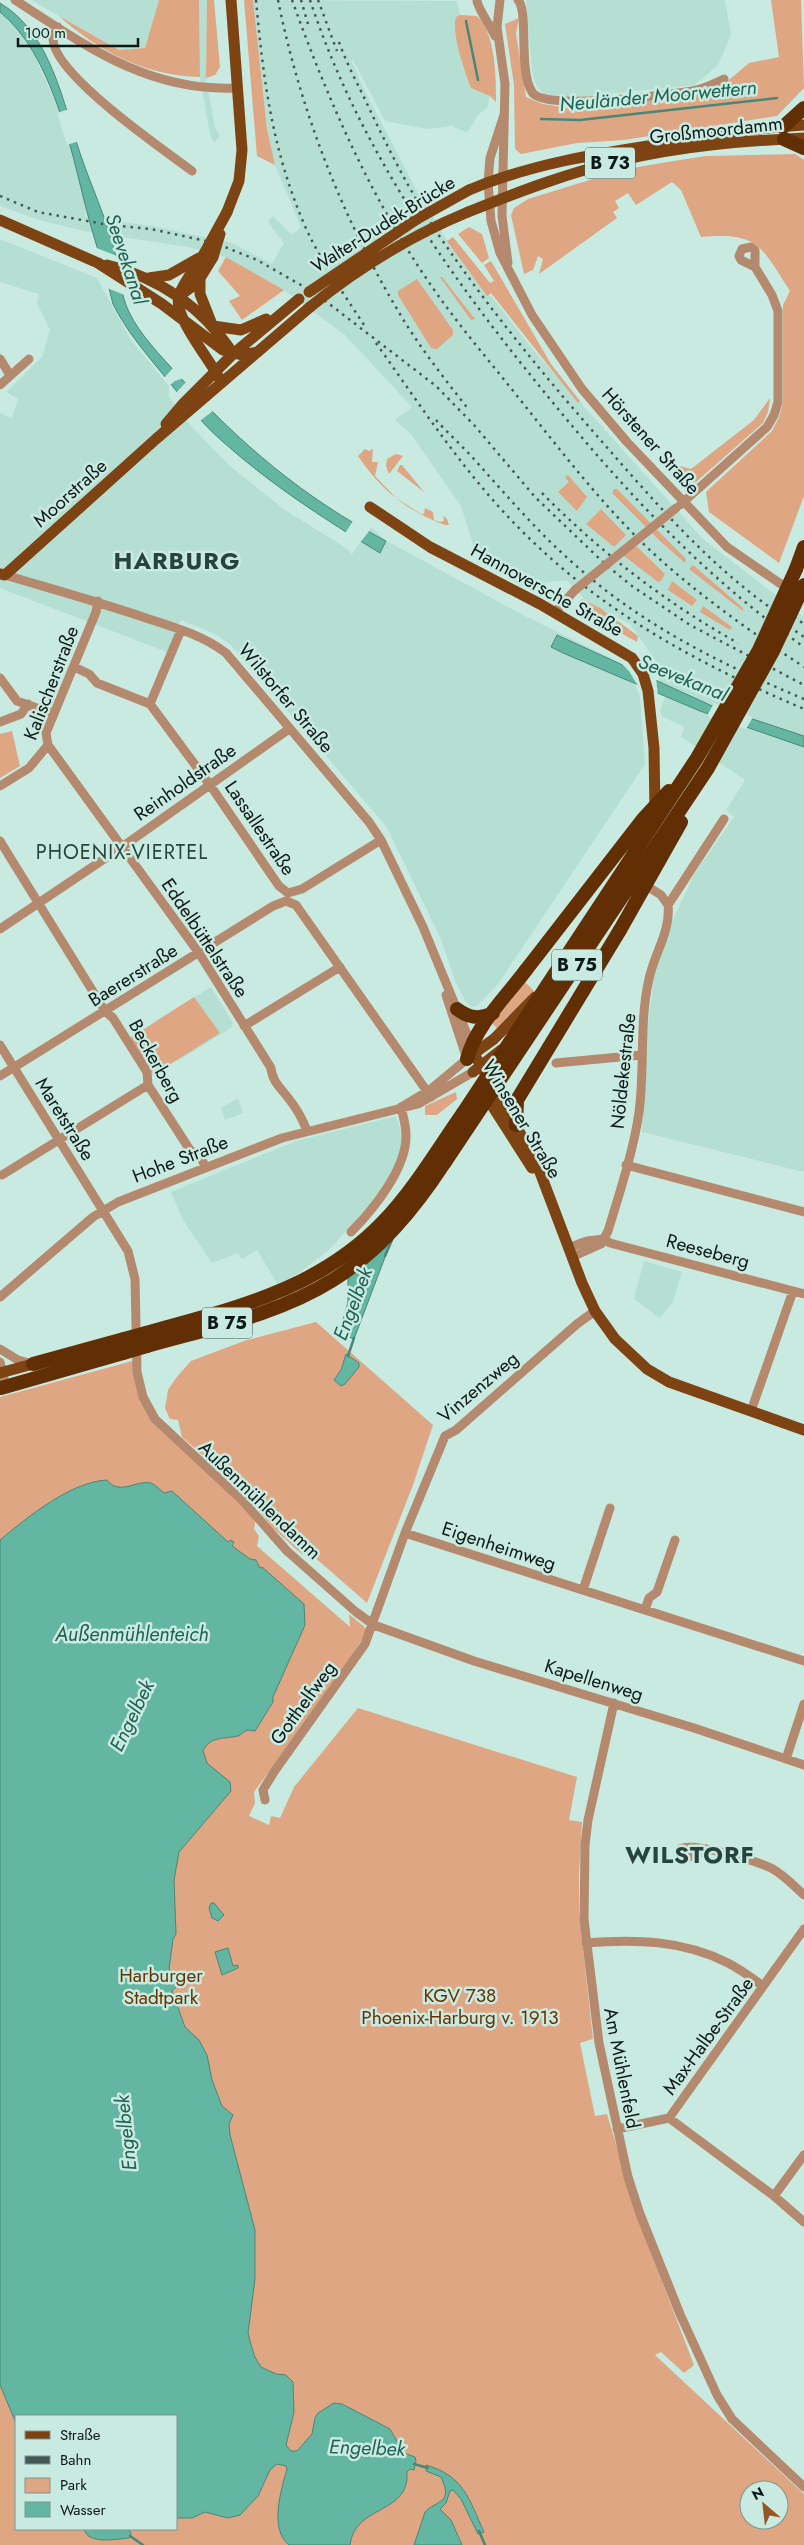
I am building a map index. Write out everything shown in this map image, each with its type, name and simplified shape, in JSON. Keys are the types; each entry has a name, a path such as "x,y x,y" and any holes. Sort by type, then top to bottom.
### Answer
{"highway":[{"path":"804,108 783,133 804,148"},
{"name":"B 75","path":"303,1289 356,1247 400,1203 533,1007 697,758 759,650 804,546"},
{"name":"B 75","path":"0,1388 123,1353 146,1340 241,1306 332,1280 367,1255 411,1210 436,1177 708,768 747,701 804,585"},
{"name":"B 75","path":"471,1052 493,1012 644,819 697,758"},
{"name":"B 75","path":"516,1125 517,1100 672,840 708,768"},
{"path":"457,1009 474,1018 483,1017 493,1012"},
{"name":"B 75","path":"33,1364 124,1339 146,1340"}],"main road":[{"path":"162,304 194,287 200,278 236,192 240,169 242,132 231,0"},
{"name":"Großmoordamm","path":"489,204 566,176 634,157 783,133 804,125"},
{"name":"Großmoordamm","path":"488,182 544,164 579,157 783,133 804,138"},
{"name":"Walter-Dudek-Brücke","path":"213,326 234,330 249,328 299,299 417,219 469,190 488,182"},
{"name":"Walter-Dudek-Brücke","path":"222,384 261,352 310,307 370,262 427,231 489,204"},
{"path":"0,220 122,274 223,350 242,355 261,352"},
{"path":"122,274 160,278 178,272 208,256"},
{"path":"208,256 179,296 178,308 183,321 222,384"},
{"path":"149,278 179,296 213,326 233,354 238,370"},
{"path":"200,278 200,294 213,326"},
{"name":"Walter-Dudek-Brücke","path":"216,372 233,354 299,299"},
{"name":"Moorstraße","path":"3,575 159,437 216,372"},
{"name":"Moorstraße","path":"203,389 222,384"},
{"name":"Hannoversche Straße","path":"370,507 430,547 555,612 624,652 638,666 646,683 651,708 655,772 655,809 652,835 629,874 536,1014 517,1035 477,1070"},
{"name":"Hannoversche Straße","path":"471,1052 494,1039 574,956"},
{"name":"Winsener Straße","path":"471,1052 477,1070 548,1196"},
{"name":"Winsener Straße","path":"477,1070 516,1125 538,1165 570,1253 595,1311 615,1339 647,1369 669,1382 804,1430"},
{"name":"B 75","path":"1,1369 33,1364"}],"street":[{"path":"15,0 123,66 158,79 197,87 237,88"},
{"path":"477,0 478,8 489,21 499,46"},
{"path":"518,0 523,10 525,68 532,93 538,98 564,102 600,101 694,90 724,79"},
{"path":"482,12 489,13 499,4"},
{"path":"499,4 499,46"},
{"path":"58,27 53,36 58,53 80,82 192,171"},
{"name":"Hörstener Straße","path":"499,46 504,84 504,235 510,271"},
{"name":"Hörstener Straße","path":"504,116 492,149 488,182 489,204 494,238 532,315 582,389 627,442 722,542 740,558 804,599"},
{"path":"555,612 575,590 684,502 767,427 774,415 778,402 778,312 772,295 755,267"},
{"path":"0,359 10,375"},
{"path":"0,385 29,360"},
{"name":"Wilstorfer Straße","path":"3,575 98,601 181,630 202,638 226,653 288,729 369,822 381,840 423,927 457,1009 471,1052"},
{"name":"Kalischerstraße","path":"0,786 29,768 48,745 46,733 97,610 98,601"},
{"path":"74,667 89,674 97,683 150,704 181,630"},
{"path":"0,678 17,701 54,714"},
{"path":"0,722 21,714 28,704"},
{"name":"Lassallestraße","path":"150,704 210,785 279,886 296,905 429,1094"},
{"name":"Reinholdstraße","path":"0,929 122,847 288,729"},
{"name":"Eddelbüttelstraße","path":"48,745 199,953 271,1068 271,1075 302,1120 307,1131"},
{"name":"Nöldekestraße","path":"604,1239 639,1114 641,1055 649,978 666,929 669,916 668,905 724,819"},
{"name":"Baererstraße","path":"0,1076 381,840"},
{"name":"Beckerberg","path":"0,841 146,1072 148,1085 190,1150 201,1158 206,1168"},
{"path":"629,874 661,895 668,905"},
{"path":"244,1026 340,967"},
{"name":"Wilstorfer Straße","path":"441,971 454,1021 471,1052"},
{"name":"Maretstraße","path":"0,1045 128,1251 134,1266 136,1360 140,1384"},
{"name":"Hohe Straße","path":"429,1094 471,1052"},
{"path":"556,1063 641,1055"},
{"name":"Hohe Straße","path":"0,1297 102,1210 206,1168 307,1131 401,1108 477,1070"},
{"path":"2,1175 148,1085"},
{"path":"350,1232 367,1216 382,1195 402,1158 406,1135 401,1108"},
{"path":"626,1165 804,1212"},
{"path":"570,1253 598,1247 604,1239"},
{"name":"Reeseberg","path":"604,1239 610,1243 804,1294"},
{"path":"751,1411 794,1291"},
{"name":"Vinzenzweg","path":"374,1625 405,1533 445,1436 456,1430 577,1324 595,1311"},
{"path":"0,1349 18,1360 33,1364"},
{"path":"0,1388 1,1369"},
{"name":"Außenmühlendamm","path":"140,1384 150,1410 168,1433 234,1492 287,1550 374,1625"},
{"path":"583,1590 610,1508"},
{"name":"Eigenheimweg","path":"405,1533 804,1661"},
{"path":"645,1610 649,1598 657,1592 674,1540"},
{"name":"Gotthelfweg","path":"265,1800 263,1790 365,1644 374,1625"},
{"name":"Kapellenweg","path":"374,1625 474,1661 614,1703 804,1765"},
{"name":"Am Mühlenfeld","path":"614,1703 589,1813 585,1845 584,1892 586,1943 599,2043 617,2129 640,2214 672,2296 717,2395 732,2419 802,2481"},
{"path":"786,1759 804,1704"},
{"path":"708,1850 748,1860 772,1869 804,1895"},
{"name":"Max-Halbe-Straße","path":"617,2129 669,2118 804,1929"},
{"path":"586,1943 640,1940 687,1947 728,1963 763,1986"},
{"path":"669,2118 774,2196 804,2222"},
{"path":"774,2196 804,2155"}],"shaded area":[{"path":"31,0 159,0 145,48 119,50"},
{"path":"199,0 207,0 206,78 215,128 220,136 214,143 210,134 200,77"},
{"path":"253,0 457,1 460,15 455,24 462,64 471,88 490,96 487,108 478,115 469,130 466,132 451,126 427,129 385,121 353,60 351,60 366,93 419,195 447,240 535,352 703,539 804,617 804,738 760,724 660,684 655,660 630,624 588,603 567,580 520,586 476,554 461,506 411,434 395,420 412,407 345,335 284,290 226,257 188,247 88,232 39,220 0,206 0,12 13,23 34,54 57,106 82,190 86,217 152,226 232,243 272,264 284,243 268,222 273,216 292,235 301,227 275,165 267,129"},
{"path":"526,0 725,0 731,35 718,65 695,85 567,98 544,94 536,85 532,71"},
{"path":"0,239 97,278 131,340 169,386 169,397 192,427 230,466 285,510 346,548 352,554 371,527 385,540 521,614 623,664 629,671 640,696 645,764 498,984 477,1006 472,1007 466,1002 456,983 440,937 386,826 231,645 213,633 181,620 167,652 0,588 0,413 12,418 18,399 6,392 42,357 50,330 37,303 39,294 0,282"},
{"path":"665,697 804,747 804,1172 642,1132 643,1066 654,977 673,919 695,873 734,817 726,810 745,780 681,737 684,727 661,716 660,711"},
{"path":"211,987 233,1023 231,1028 178,1061 154,1022"},
{"path":"238,1098 243,1113 225,1120 221,1108"},
{"path":"396,1116 404,1141 381,1193 329,1250 300,1272 278,1285 257,1250 242,1259 238,1253 212,1263 183,1220 171,1192 296,1141"},
{"path":"644,1261 682,1272 673,1302 660,1318 634,1299"}],"green space":[{"path":"159,0 199,0 200,77 180,76 161,72 124,59 90,40 59,16 119,50 145,48"},
{"path":"207,0 214,0 220,67 215,75 206,78"},
{"path":"244,0 253,0 267,129 275,165 257,156"},
{"path":"771,0 801,0 804,88 777,116 624,140 577,143 521,154 515,149 514,85 505,24 519,18 516,34 526,97 543,104 574,109 716,91 749,63 779,57"},
{"path":"460,15 477,16 488,34 494,57 496,102 490,96 471,88 455,33 456,17"},
{"path":"795,154 804,160 804,496 779,563 709,512 706,492 772,431 779,417 783,402 783,305 790,291 772,263 756,245 747,240 720,236 701,237 681,190 672,182 636,205 628,193 615,201 619,208 613,212 617,218 539,274 543,259 538,256 533,270 524,274 511,215 514,208 528,199 622,170 706,156"},
{"path":"469,227 482,234 489,258 482,263 458,234"},
{"path":"453,237 490,283 494,281 484,265 491,261 551,364 580,401 578,403 491,293 487,296 447,241"},
{"path":"226,257 284,290 242,320 229,301 240,296 218,271"},
{"path":"440,277 442,277 475,319 471,320"},
{"path":"417,279 453,330 453,335 437,349 431,348 398,295 398,291"},
{"path":"770,398 768,412 763,423 696,482 685,484 663,467 668,463 691,469 754,420"},
{"path":"365,449 369,451 373,449 372,462 378,462 375,476 396,498 376,479 358,456"},
{"path":"396,454 403,456 389,474 386,466 387,459"},
{"path":"400,465 402,465 424,492 397,471"},
{"path":"568,475 587,497 577,511 558,492 569,482 565,477"},
{"path":"614,489 617,489 686,559 685,563 612,493"},
{"path":"425,508 433,512 434,520 444,521 443,516 447,519 449,525 445,525 431,519 421,514 424,514"},
{"path":"601,509 626,535 614,547 586,524"},
{"path":"635,545 665,574 661,581 658,582 623,555"},
{"path":"693,565 743,608 743,611 689,569"},
{"path":"672,581 697,600 692,606 668,590"},
{"path":"582,599 600,608 638,636 637,642 581,611 578,604"},
{"path":"703,606 732,627 730,630 700,612"},
{"path":"33,711 44,717 45,722 42,726 36,727 28,715"},
{"path":"12,731 20,766 0,778 0,734"},
{"path":"525,982 534,991 497,1028 492,1023"},
{"path":"194,997 220,1033 153,1075 130,1038"},
{"path":"456,1092 457,1099 437,1115 425,1115 425,1106"},
{"path":"316,1322 433,1425 413,1485 367,1603 312,1555 302,1554 272,1527 239,1487 182,1437 178,1420 170,1419 165,1408 168,1390 191,1361 244,1341"},
{"path":"136,1360 149,1410 256,1518 254,1529 259,1536 257,1546 350,1627 349,1614 368,1630 345,1668 254,1792 255,1803 249,1816 269,1825 271,1816 280,1818 294,1787 358,1708 577,1777 569,1820 582,1822 579,1912 593,2039 580,2043 595,2116 607,2114 640,2224 694,2365 684,2373 661,2352 655,2355 789,2480 739,2480 739,2530 789,2530 789,2480 804,2494 804,2545 0,2545 0,1397"}],"water":[{"path":"0,3 18,16 32,33 44,51 53,72 112,241 126,305 139,329 201,400 249,447 300,488 386,541 380,553 298,500 240,457 205,425 190,408 129,331 113,304 57,104 33,52 18,30 0,12"},
{"path":"557,635 710,705 804,736 804,747 700,711 563,653 551,647"},
{"path":"390,1244 354,1339 349,1337 350,1330 343,1320 348,1302 348,1278"},
{"path":"346,1354 359,1363 359,1367 345,1384 341,1386 334,1380 341,1370"},
{"name":"Außenmühlenteich","path":"107,1480 117,1487 151,1483 164,1493 172,1491 228,1542 231,1540 234,1542 232,1546 250,1559 256,1560 260,1568 262,1567 304,1604 305,1625 273,1697 273,1702 255,1731 248,1730 238,1736 213,1740 203,1751 207,1763 230,1782 231,1791 179,1852 174,1880 176,1934 173,1939 169,1969 179,1979 179,1984 172,1991 185,2027 199,2040 207,2055 212,2080 222,2106 233,2115 229,2124 230,2135 255,2230 255,2279 248,2333 255,2357 261,2367 276,2374 286,2375 293,2382 294,2412 286,2445 291,2451 297,2451 312,2434 315,2418 318,2413 334,2403 342,2404 390,2429 404,2453 415,2457 414,2470 410,2469 407,2472 406,2486 400,2496 361,2522 354,2532 350,2545 289,2545 279,2529 278,2519 278,2509 287,2469 286,2466 277,2464 270,2470 258,2496 240,2515 228,2518 205,2512 192,2518 178,2518 178,2415 15,2415 15,2421 0,2385 0,1540 50,1502 93,1482"},
{"path":"211,1903 214,1903 224,1915 218,1921 212,1918 209,1908"},
{"path":"228,1948 233,1966 238,1965 238,1968 222,1975 215,1952"},
{"path":"426,2465 449,2475 464,2490 484,2532 478,2534 461,2499 453,2490 450,2491 446,2503 440,2509 451,2520 462,2545 414,2545 425,2512 442,2500 446,2492 441,2477 426,2471"},
{"path":"85,2530 129,2530 131,2534 129,2538 103,2540 96,2539 87,2534"}],"pier":[{"path":"69,109 79,141 67,145 57,113"},
{"path":"94,247 117,256 127,296 107,288"},
{"path":"174,367 184,378 175,381 169,386 163,379"},
{"path":"187,381 214,410 200,421 175,394"},
{"path":"353,521 370,530 359,544 344,535"},
{"path":"618,660 656,677 658,697 638,686 629,671"},
{"path":"714,703 753,717 746,729 707,716"}],"waterway":[{"name":"Neuländer Moorwettern","path":"466,21 478,80"},
{"name":"Neuländer Moorwettern","path":"541,119 580,120 777,98"},
{"name":"Engelbek","path":"385,1256 392,1240"},
{"name":"Engelbek","path":"348,1356 354,1338"},
{"name":"Engelbek","path":"414,2464 428,2468"},
{"path":"479,2531 485,2545"},
{"path":"130,2536 143,2545"}],"railway":[{"path":"256,0 270,112 283,165 308,233 330,273 364,325"},
{"path":"278,0 299,85 328,168 345,208 364,248 406,324 428,357 469,410"},
{"path":"292,0 334,108 367,178 405,245 459,324 583,478 653,553 707,599 804,667"},
{"path":"301,0 308,24"},
{"path":"310,0 330,54 380,158 440,255 509,348 604,463 666,529 732,591 804,647"},
{"path":"318,0 337,51"},
{"path":"339,42 349,67 411,190 440,237 498,317 561,394 667,515 736,581 787,619"},
{"path":"0,196 38,212 109,225 151,229 215,243 257,260 315,293 436,386 474,425 535,497 605,564 632,586 690,625 804,685"},
{"path":"376,343 442,436 476,480 514,523 546,554 579,582 649,631 724,672 804,709"},
{"path":"436,420 538,530 606,591 632,610 687,644 745,673 804,699"},
{"path":"542,493 634,575 685,611 738,643"},
{"path":"782,608 804,624"},
{"path":"777,618 804,637"}],"district":[{"name":"HARBURG","path":"177,560"},
{"name":"PHOENIX-VIERTEL","path":"122,852"},
{"name":"WILSTORF","path":"690,1854"}],"water label":[{"name":"Seevekanal","path":"126,259"},
{"name":"Seevekanal","path":"683,678"}],"park label":[{"name":"Harburger Stadtpark","path":"161,1986"},
{"name":"KGV 738 Phoenix-Harburg v. 1913","path":"460,2006"}]}
